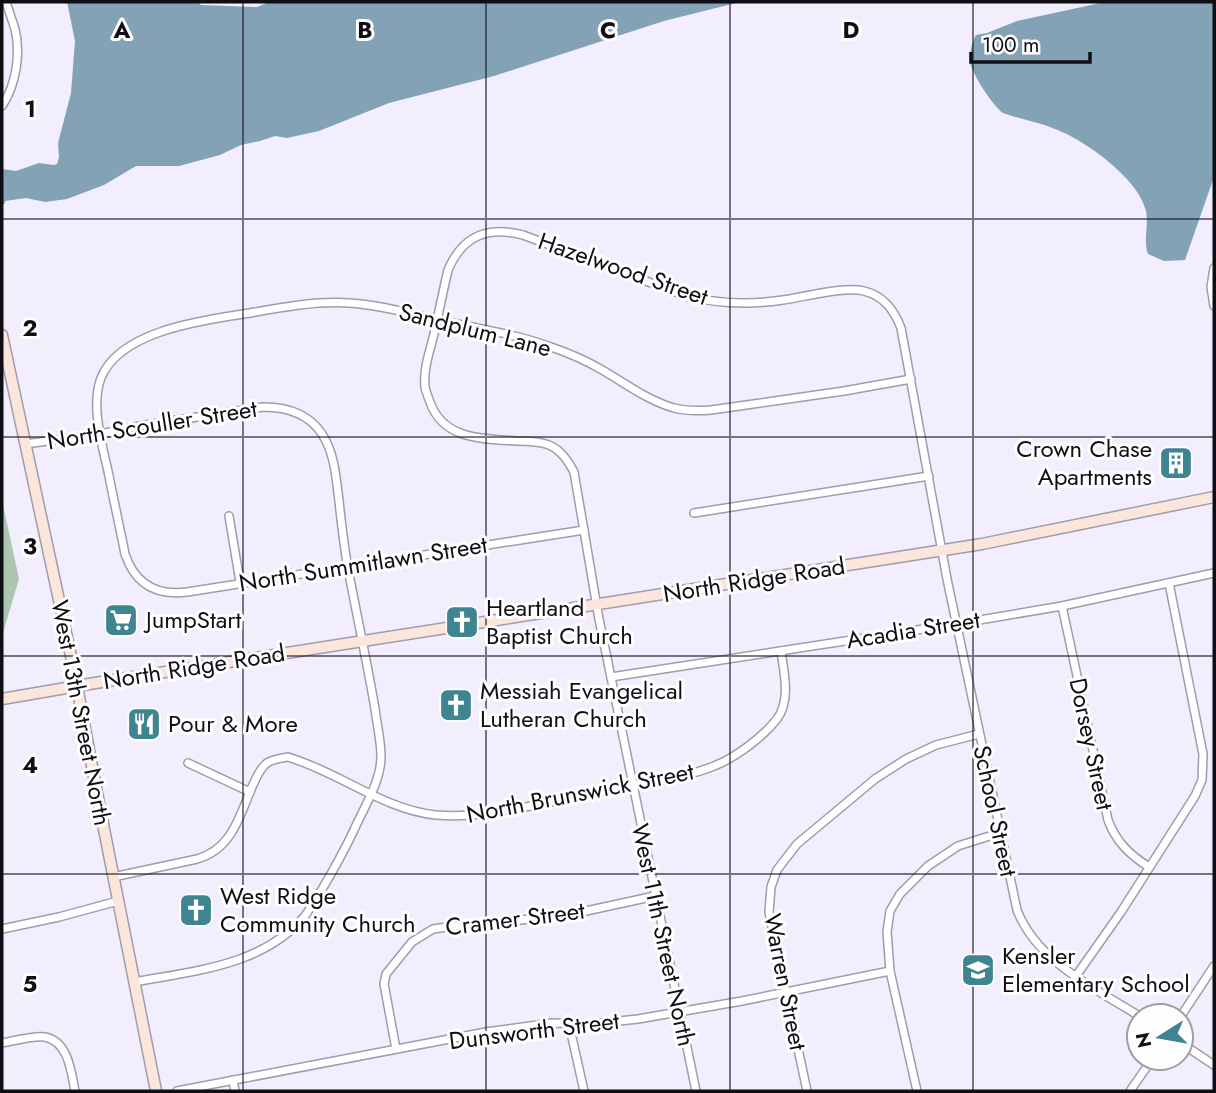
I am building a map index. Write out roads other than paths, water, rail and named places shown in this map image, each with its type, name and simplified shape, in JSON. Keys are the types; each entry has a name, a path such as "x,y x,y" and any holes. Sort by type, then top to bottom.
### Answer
{"main road":[{"name":"West 13th Street North","path":"2,335 77,686 156,1091"},
{"name":"North Ridge Road","path":"2,699 942,551 1214,497"}],"street":[{"path":"2,106 11,90 17,47 6,2"},
{"name":"Hazelwood Street","path":"472,239 495,231 523,235 686,296 707,301 751,303 862,290 876,295 893,312 901,328 911,379"},
{"name":"West 11th Street North","path":"472,239 460,248 448,270 425,374 425,389 433,411 451,430 464,436 550,445 568,460 574,472 596,604 696,1091"},
{"path":"1214,268 1211,287 1214,306"},
{"name":"Sandplum Lane","path":"143,583 131,569 125,554 100,434 97,390 112,359 134,344 176,326 290,306 348,303 377,306 550,346 601,369 655,400 690,411 711,411 911,379"},
{"path":"694,513 929,476 911,379"},
{"name":"North Scouller Street","path":"25,444 263,407 288,409 299,414 321,432 331,453 347,567"},
{"name":"School Street","path":"929,476 956,624 1013,898 1020,920 1045,953 1125,1007"},
{"path":"229,516 240,582"},
{"name":"North Summitlawn Street","path":"143,583 159,591 172,593 584,530"},
{"path":"134,982 224,965 253,955 285,935 305,916 337,864 379,775 381,753 363,641 347,567"},
{"name":"Acadia Street","path":"611,677 1062,606 1214,573"},
{"path":"1076,976 1121,912 1195,796 1202,780 1203,754 1169,583"},
{"name":"Dorsey Street","path":"1062,606 1108,820 1121,845 1149,867"},
{"name":"North Brunswick Street","path":"113,877 208,856 228,840 263,766 288,757 325,770 393,805 436,815 469,816 632,786 710,768 738,754 778,718 785,700 782,651"},
{"name":"Warren Street","path":"807,1091 769,912 771,887 777,870 797,844 875,779 936,746 979,734"},
{"path":"188,763 250,792"},
{"path":"917,1091 890,971 887,943 890,911 900,894 928,866 958,846 999,833"},
{"name":"Cramer Street","path":"396,1049 384,985 386,974 412,942 422,935 433,929 586,911 655,896"},
{"path":"2,929 118,901"},
{"path":"1190,1002 1214,966"},
{"name":"Dunsworth Street","path":"177,1091 486,1032 552,1024 590,1024 679,1012 890,971"},
{"path":"569,1024 584,1091"},
{"path":"2,1043 44,1036 58,1042 68,1059 75,1091"},
{"path":"1195,1052 1214,1065"},
{"path":"1129,1091 1143,1072"},
{"path":"233,1080 235,1091"}],"water":[{"path":"67,2 198,2 201,5 257,7 269,2 740,2 664,21 494,76 389,103 319,131 287,138 275,136 179,166 136,166 104,185 67,199 45,202 26,198 5,201 2,205 2,169 16,171 39,163 57,164 58,143 71,93 75,41"},
{"path":"1105,2 1214,2 1214,177 1185,260 1164,261 1148,254 1146,211 1133,186 1122,174 1095,151 1067,134 1003,113 979,82 970,62 970,52 976,35 1017,21"}],"place":[{"name":"Crown Chase Apartments","path":"1176,463"},
{"name":"JumpStart","path":"121,620"},
{"name":"Heartland Baptist Church","path":"462,622"},
{"name":"Messiah Evangelical Lutheran Church","path":"456,705"},
{"name":"Pour & More","path":"144,724"},
{"name":"West Ridge Community Church","path":"196,910"},
{"name":"Kensler Elementary School","path":"978,970"}]}
